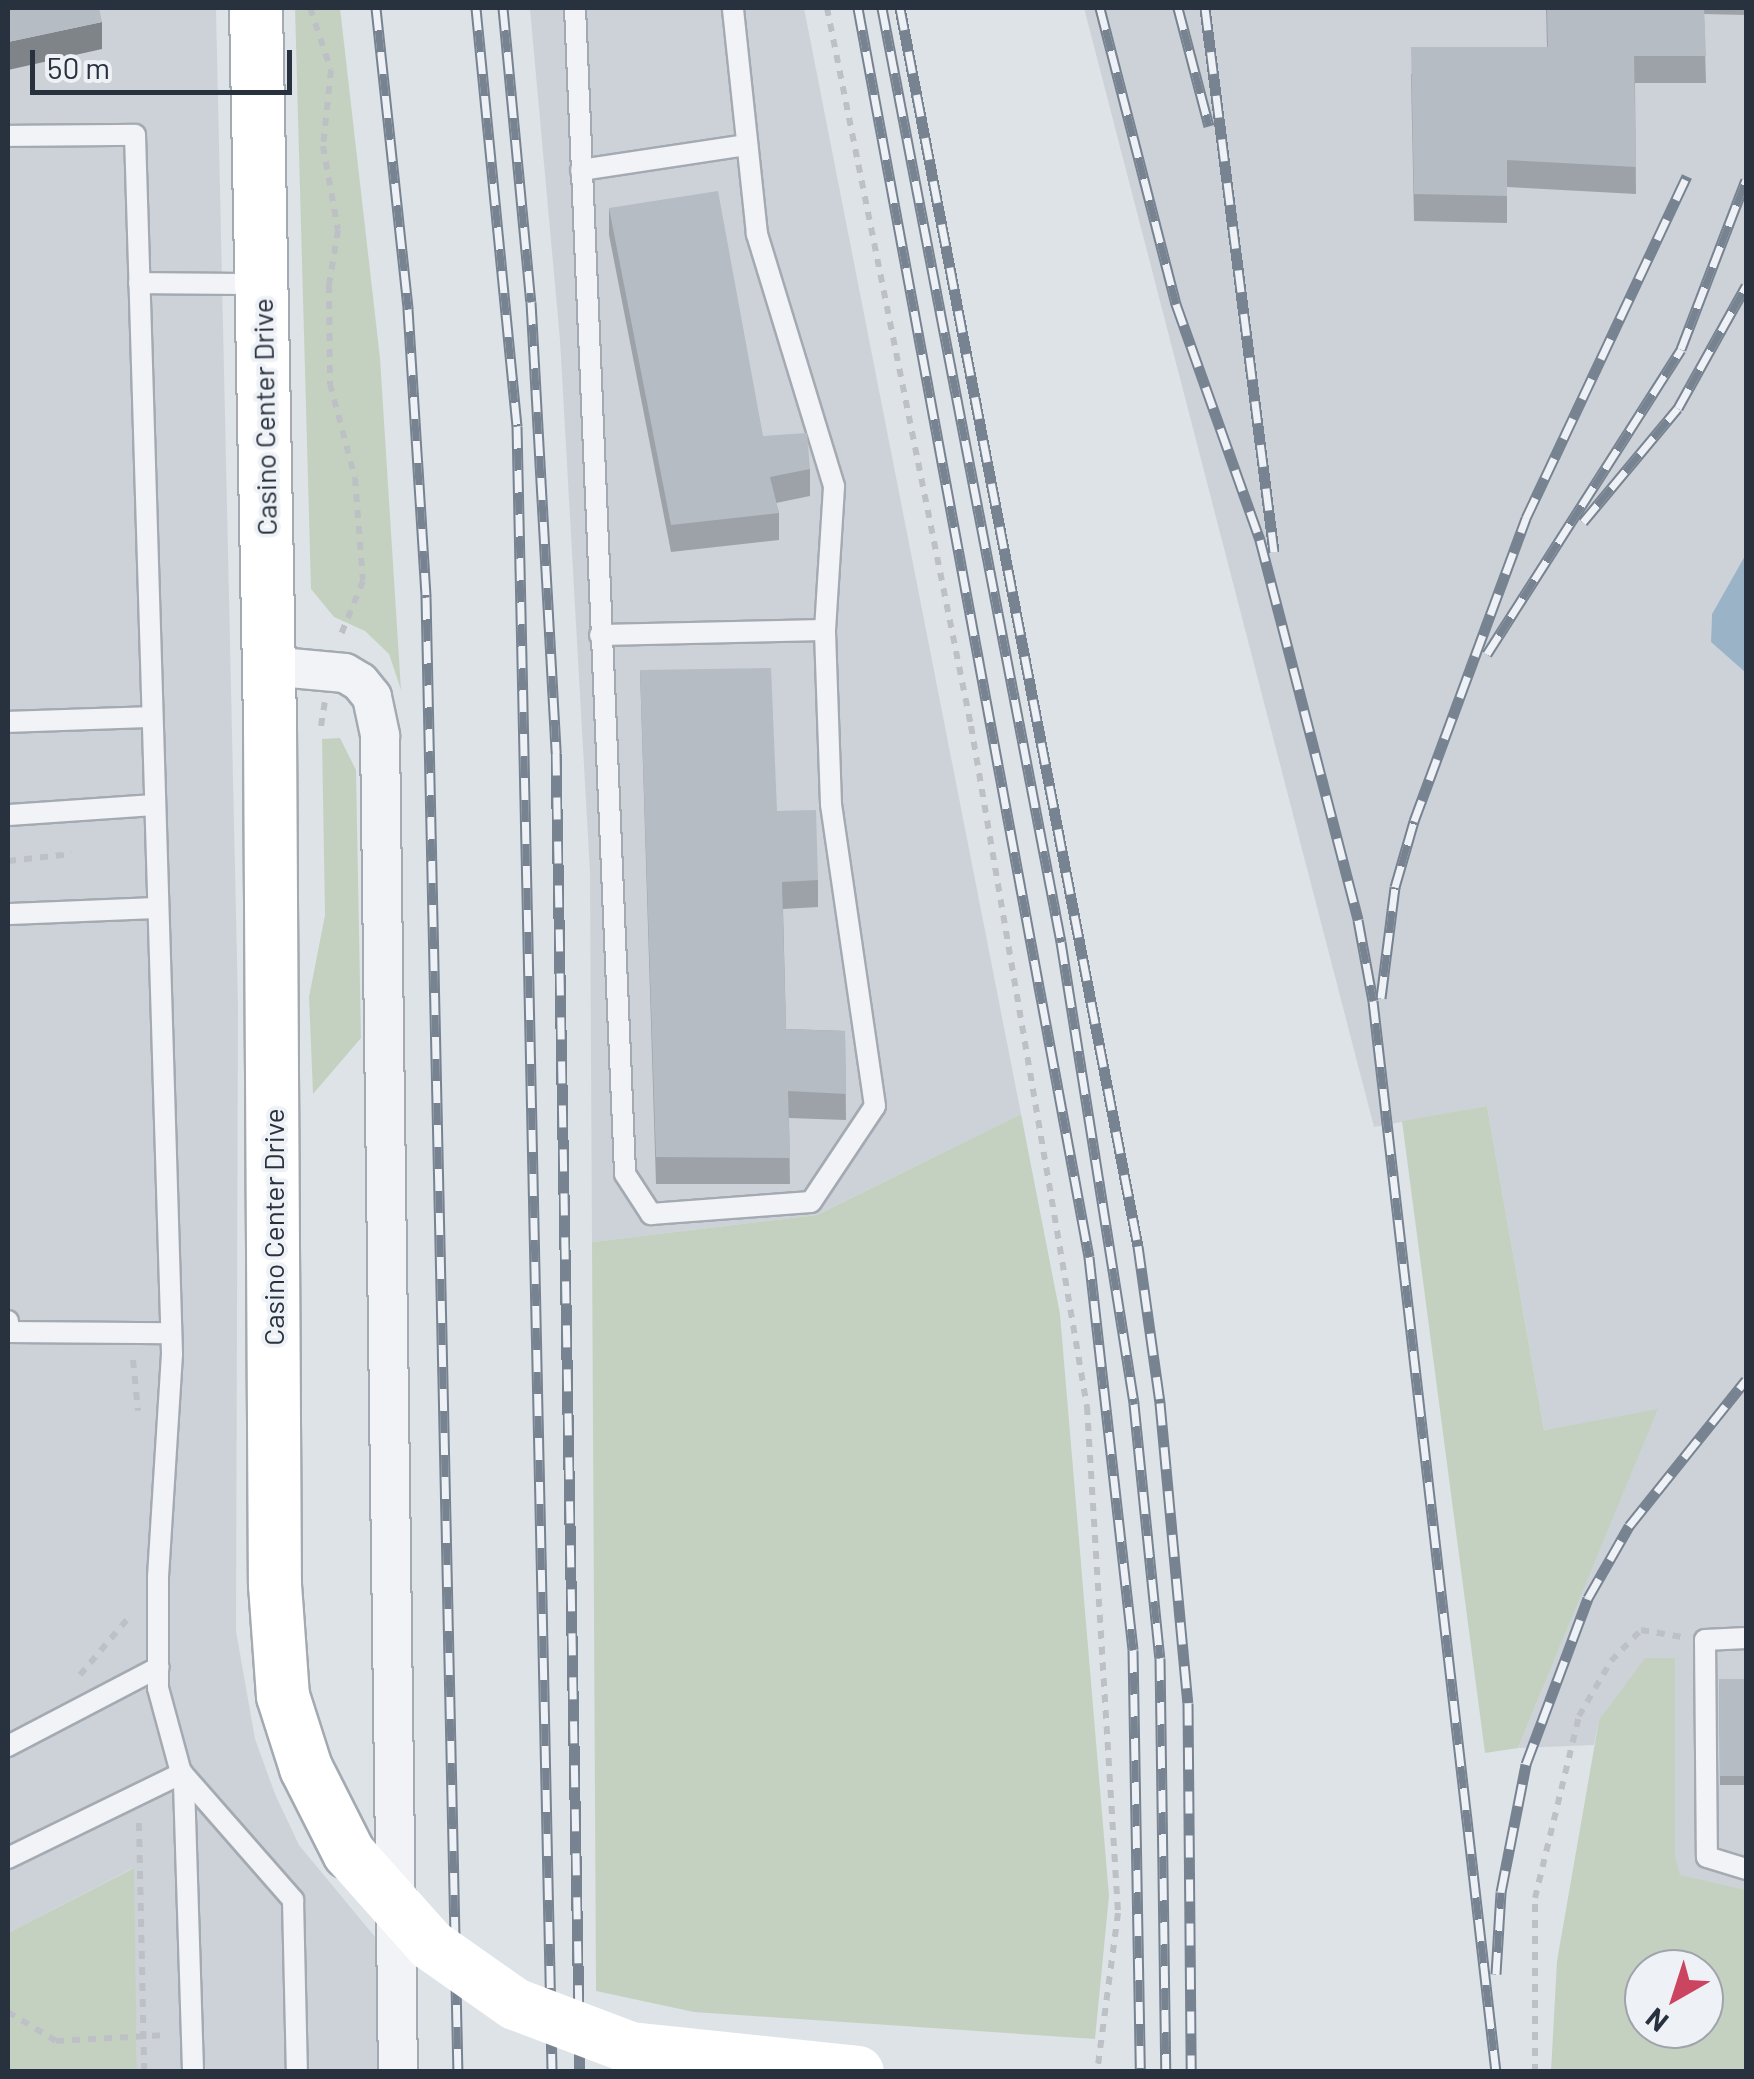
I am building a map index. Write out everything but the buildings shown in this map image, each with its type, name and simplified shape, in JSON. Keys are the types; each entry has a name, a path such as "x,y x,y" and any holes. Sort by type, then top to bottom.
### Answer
{"street":[{"name":"Casino Center Drive","path":"256,8 269,666 274,1586 284,1696 306,1768 349,1853 431,1945 514,2004 631,2048 858,2072"},
{"path":"269,666 344,673 360,682 372,697 380,736 398,2072"}],"lane":[{"path":"574,8 625,1174 651,1214 811,1202 875,1106 831,804 825,630 834,486 757,234 733,8"},
{"path":"8,136 135,135 171,1333 158,1667 182,1773 193,2072"},
{"path":"581,170 748,145"},
{"path":"139,283 262,284"},
{"path":"600,636 825,630"},
{"path":"8,722 152,716"},
{"path":"8,816 155,805"},
{"path":"8,914 158,908"},
{"path":"8,1321 8,1332 171,1333"},
{"path":"1746,1638 1705,1640 1707,1857 1746,1869"},
{"path":"8,1746 158,1667"},
{"path":"8,1858 182,1773"},
{"path":"182,1773 293,1900 297,2072"}],"path":[{"path":"310,8 332,70 323,146 338,230 328,285 330,384 355,478 364,581 343,625"},
{"path":"827,8 972,726 1087,1407 1118,1913 1098,2072"},
{"path":"8,860 72,854"},
{"path":"125,1356 138,1372 138,1432"},
{"path":"66,1691 136,1610"},
{"path":"1534,2072 1535,1898 1557,1788 1580,1716 1610,1661 1641,1630 1705,1640"},
{"path":"138,1794 144,2072"},
{"path":"8,2012 46,2039 192,2034"}],"shaded area":[{"path":"8,8 216,8 238,1005 236,1631 255,1739 275,1794 299,1845 380,1943 382,2071 137,2071 133,1868 8,1933"},
{"path":"804,8 1021,1114 817,1215 592,1242 590,872 560,340 530,9"},
{"path":"1084,8 1746,8 1746,554 1712,614 1711,642 1746,673 1746,1890 1680,1876 1599,1720 1594,1745 1518,1748 1657,1410 1544,1430 1487,1106 1374,1127"}],"green space":[{"path":"295,8 340,8 380,358 401,690 389,654 365,631 334,617 311,589"},
{"path":"340,738 356,770 361,1038 313,1094 309,997 325,915 322,739"},
{"path":"1487,1106 1544,1430 1658,1409 1518,1748 1485,1753 1402,1121"},
{"path":"1021,1114 1060,1314 1109,1896 1095,2039 694,2012 596,1991 592,1242 817,1215"},
{"path":"1645,1658 1675,1658 1675,1856 1680,1875 1746,1890 1746,2071 1551,2071 1557,1961 1599,1720"},
{"path":"134,1868 137,2071 8,2071 8,1933"}],"water":[{"path":"1746,554 1746,673 1711,642 1712,614"}],"railway":[{"path":"376,8 408,309 426,597 458,2072"},
{"path":"476,8 517,426 552,2072"},
{"path":"503,8 531,302 556,753 580,2072"},
{"path":"858,8 1089,1257 1133,1650 1140,2072"},
{"path":"882,8 1061,942 1134,1404 1160,1658 1166,2072"},
{"path":"900,8 1138,1246 1160,1403 1188,1703 1191,2072"},
{"path":"1100,8 1176,304 1260,540 1358,920 1373,1001 1496,2072"},
{"path":"1178,8 1209,126"},
{"path":"1205,8 1274,552"},
{"path":"1381,998 1395,887 1414,821 1526,518 1687,176"},
{"path":"1487,654 1681,349 1746,180"},
{"path":"1583,522 1678,408 1746,286"},
{"path":"1496,1974 1501,1892 1526,1764 1588,1598 1629,1526 1746,1380"}]}
